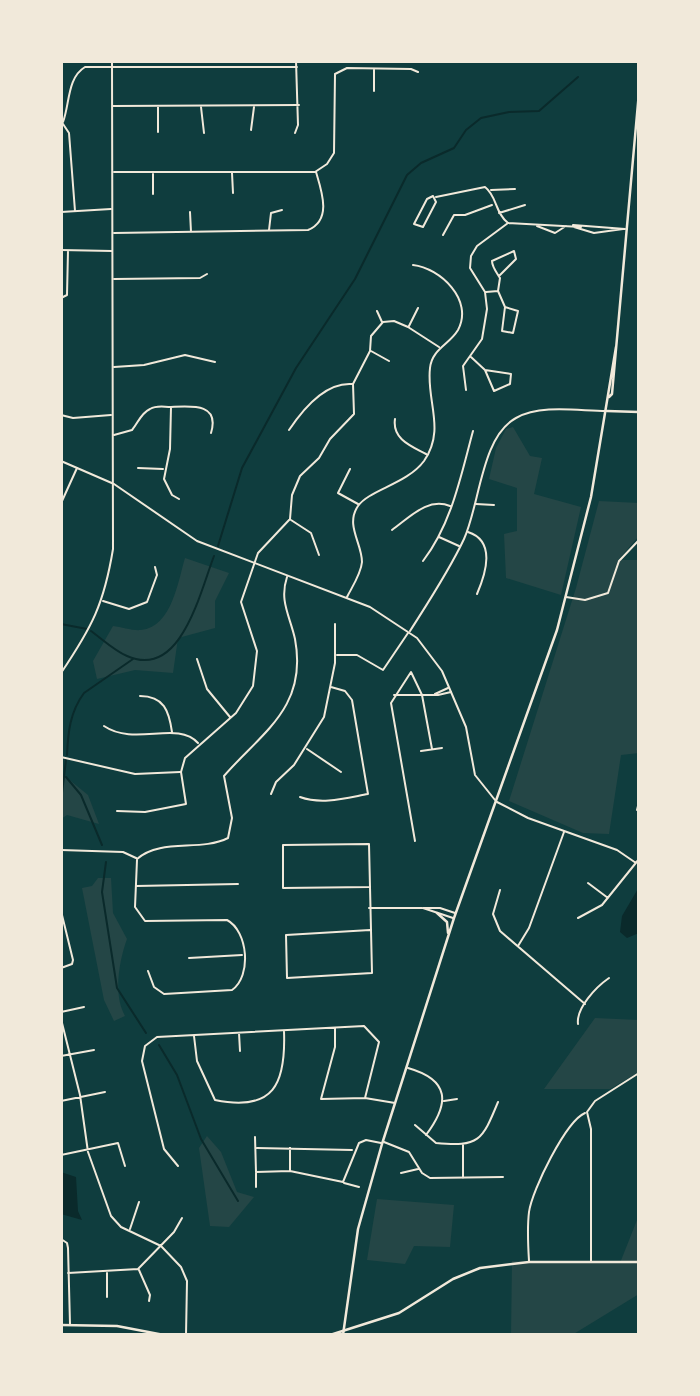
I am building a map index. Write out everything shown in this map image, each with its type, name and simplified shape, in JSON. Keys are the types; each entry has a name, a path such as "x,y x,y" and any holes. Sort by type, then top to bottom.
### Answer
{"main road":[{"path":"344,1333 358,1229 383,1143 454,918 565,596 591,497 616,347 639,92"},
{"path":"607,411 639,412"},
{"path":"437,913 447,922 448,937"},
{"path":"330,1335 344,1333 395,1314 453,1279 480,1268 529,1262 639,1262"},
{"path":"61,1325 117,1326 164,1335"}],"street":[{"path":"61,673 95,621 103,601 113,549 112,61"},
{"path":"136,61 136,67"},
{"path":"175,61 175,68"},
{"path":"213,61 213,67"},
{"path":"251,61 251,67"},
{"path":"295,133 299,125 296,61"},
{"path":"75,211 70,141 62,121 69,108 72,82 79,71 91,66 298,67"},
{"path":"113,173 315,172 327,164 334,153 335,74 347,68 411,69 418,72"},
{"path":"374,68 374,92"},
{"path":"112,106 299,105"},
{"path":"158,106 158,132"},
{"path":"201,106 204,133"},
{"path":"251,130 254,106"},
{"path":"232,172 233,193"},
{"path":"113,233 308,230 319,224 324,206 315,172"},
{"path":"153,173 153,194"},
{"path":"436,197 435,206 423,228 414,224 427,199 479,186 490,190 515,189"},
{"path":"490,190 493,205 508,223 625,229"},
{"path":"443,234 454,215 465,215 493,205"},
{"path":"498,213 525,205"},
{"path":"61,212 112,209"},
{"path":"269,231 271,213 282,210"},
{"path":"190,212 191,233"},
{"path":"466,390 463,369 485,328 485,292 470,268 471,256 477,247 508,223"},
{"path":"536,225 555,233 567,224"},
{"path":"61,250 113,251"},
{"path":"61,298 67,295 69,288 68,251"},
{"path":"499,276 516,259 514,251 492,261 501,282 498,291 505,307 502,331 513,333 518,311 505,307"},
{"path":"347,598 361,568 353,522 358,504 407,477 427,455 437,423 429,378 430,362 439,348 457,331 460,305 445,278 413,265"},
{"path":"113,279 200,278 207,274"},
{"path":"485,292 498,291"},
{"path":"408,327 418,309"},
{"path":"377,311 383,323"},
{"path":"117,811 145,812 186,804 181,772 185,758 231,717 249,695 256,674 255,641 241,608 254,563 264,545 283,529 289,519 292,495 300,476 319,458 330,439 354,414 353,384 370,351 371,336 383,323 394,321 439,348"},
{"path":"370,351 389,361"},
{"path":"113,368 144,365 185,355 215,362"},
{"path":"471,356 485,370 494,391 510,384 511,374 485,370"},
{"path":"289,430 322,393 332,387 353,384"},
{"path":"113,435 132,430 144,412 151,408 193,405 210,411 213,423 211,433"},
{"path":"171,407 170,449 164,468 167,488 179,499"},
{"path":"335,655 357,655 383,670 460,547 476,504 491,448 498,433 513,419 533,412 607,411"},
{"path":"61,415 73,418 113,415"},
{"path":"395,419 394,424 400,439 427,455"},
{"path":"423,561 439,537 451,506 473,431"},
{"path":"61,461 114,484 197,541 370,607 409,632 433,655 466,727 475,775 496,801 564,831 617,849 636,863"},
{"path":"61,519 62,501 77,468"},
{"path":"138,468 164,468"},
{"path":"350,469 338,493 358,504"},
{"path":"114,494 124,490"},
{"path":"392,530 427,505 442,502 451,506"},
{"path":"476,504 494,505"},
{"path":"289,519 311,533 319,555"},
{"path":"467,531 482,540 487,550 477,594"},
{"path":"61,533 62,564"},
{"path":"439,537 460,547"},
{"path":"565,596 585,600 608,593 613,586 614,570 619,561 639,540"},
{"path":"103,601 129,609 147,602 157,575 155,567"},
{"path":"148,971 153,987 164,994 223,992 239,985 244,973 240,930 227,920 145,921 136,912 135,873 137,859 148,851 209,844 228,838 232,818 224,776 270,730 286,704 294,680 296,642 282,595 288,576"},
{"path":"271,794 276,782 294,765 324,718 335,655 335,624"},
{"path":"197,659 207,689 231,717"},
{"path":"415,841 391,703 411,672 422,695 432,749"},
{"path":"300,797 310,801 368,794 352,700 345,691 331,687"},
{"path":"435,694 449,687"},
{"path":"394,695 452,692"},
{"path":"140,696 158,699 166,707 172,733"},
{"path":"104,726 140,736 187,733 199,744"},
{"path":"306,748 341,772"},
{"path":"421,751 442,748"},
{"path":"61,757 135,774 181,772"},
{"path":"637,810 639,802"},
{"path":"518,946 529,928 564,831"},
{"path":"369,887 283,888 283,845 369,844 372,973 287,978 286,935 370,930"},
{"path":"61,850 123,852 137,859"},
{"path":"578,918 596,910 608,899 639,859"},
{"path":"588,883 608,899"},
{"path":"135,886 238,884"},
{"path":"500,890 493,914 495,923 585,1004"},
{"path":"369,908 440,908 456,913"},
{"path":"423,908 454,918"},
{"path":"61,911 73,960 72,964 61,968"},
{"path":"189,958 243,955"},
{"path":"578,1024 579,1013 585,1004 609,978"},
{"path":"61,1012 84,1007"},
{"path":"61,1019 80,1095 88,1152 114,1221 161,1246 177,1261 187,1281 186,1335"},
{"path":"178,1166 164,1149 142,1053 150,1040 158,1037 364,1026 379,1042 365,1098"},
{"path":"335,1027 335,1047 321,1099 365,1098 395,1103"},
{"path":"194,1035 197,1062 215,1100 259,1101 271,1095 274,1089 285,1053 284,1030"},
{"path":"239,1032 240,1051"},
{"path":"61,1056 94,1050"},
{"path":"406,1068 433,1078 441,1090 443,1101 440,1114 425,1136"},
{"path":"529,1262 529,1209 544,1170 576,1119 587,1112 595,1101 639,1073"},
{"path":"61,1101 105,1092"},
{"path":"443,1101 457,1099"},
{"path":"415,1125 436,1143 471,1144 485,1134 498,1102"},
{"path":"587,1112 591,1118 592,1262"},
{"path":"255,1137 256,1187"},
{"path":"343,1182 354,1151 362,1140 383,1143 409,1152 419,1169 426,1176 437,1180 503,1177"},
{"path":"61,1155 88,1152 118,1143 125,1166"},
{"path":"463,1144 463,1179"},
{"path":"256,1149 339,1147 354,1151"},
{"path":"290,1148 290,1171"},
{"path":"401,1173 419,1169"},
{"path":"256,1172 290,1171 359,1187"},
{"path":"129,1230 139,1202"},
{"path":"68,1273 138,1269 161,1246 181,1219"},
{"path":"61,1239 67,1243 70,1324"},
{"path":"138,1269 150,1295 149,1301"},
{"path":"107,1272 107,1297"}],"shaded area":[{"path":"513,427 530,456 542,458 534,494 581,507 561,595 506,578 504,534 517,531 517,488 489,479 496,448 506,429"},
{"path":"599,501 639,503 639,536 618,560 639,560 639,753 621,755 609,834 583,833 509,801 576,588"},
{"path":"185,558 229,573 215,601 215,628 178,638 173,673 135,670 97,679 93,661 113,626 141,630 160,621 172,602"},
{"path":"61,773 88,795 99,824 67,815 61,819"},
{"path":"98,878 111,878 113,913 127,939 118,978 119,998 125,1016 114,1021 104,1000 82,888 92,886"},
{"path":"639,887 639,933 627,938 620,932 622,916"},
{"path":"595,1018 639,1020 639,1072 610,1089 544,1089"},
{"path":"207,1136 221,1152 237,1192 254,1197 229,1227 210,1226 199,1148"},
{"path":"61,1172 76,1177 78,1211 82,1220 61,1214"},
{"path":"377,1199 454,1205 450,1247 414,1246 405,1264 367,1260"},
{"path":"639,1215 639,1294 572,1335 511,1335 512,1261 620,1263"}],"waterway":[{"path":"218,546 242,468 296,368 355,279 407,175 421,163 454,148 466,130 481,118 509,112 539,111 578,77"},
{"path":"91,631 127,656 146,660 161,656 175,644 186,628 214,556"},
{"path":"61,624 87,629"},
{"path":"67,755 71,722 84,693 133,659"},
{"path":"61,801 66,760"},
{"path":"66,777 81,795 102,845"},
{"path":"106,862 102,892 117,988 146,1033"},
{"path":"159,1045 177,1075 201,1139 238,1201"}]}
